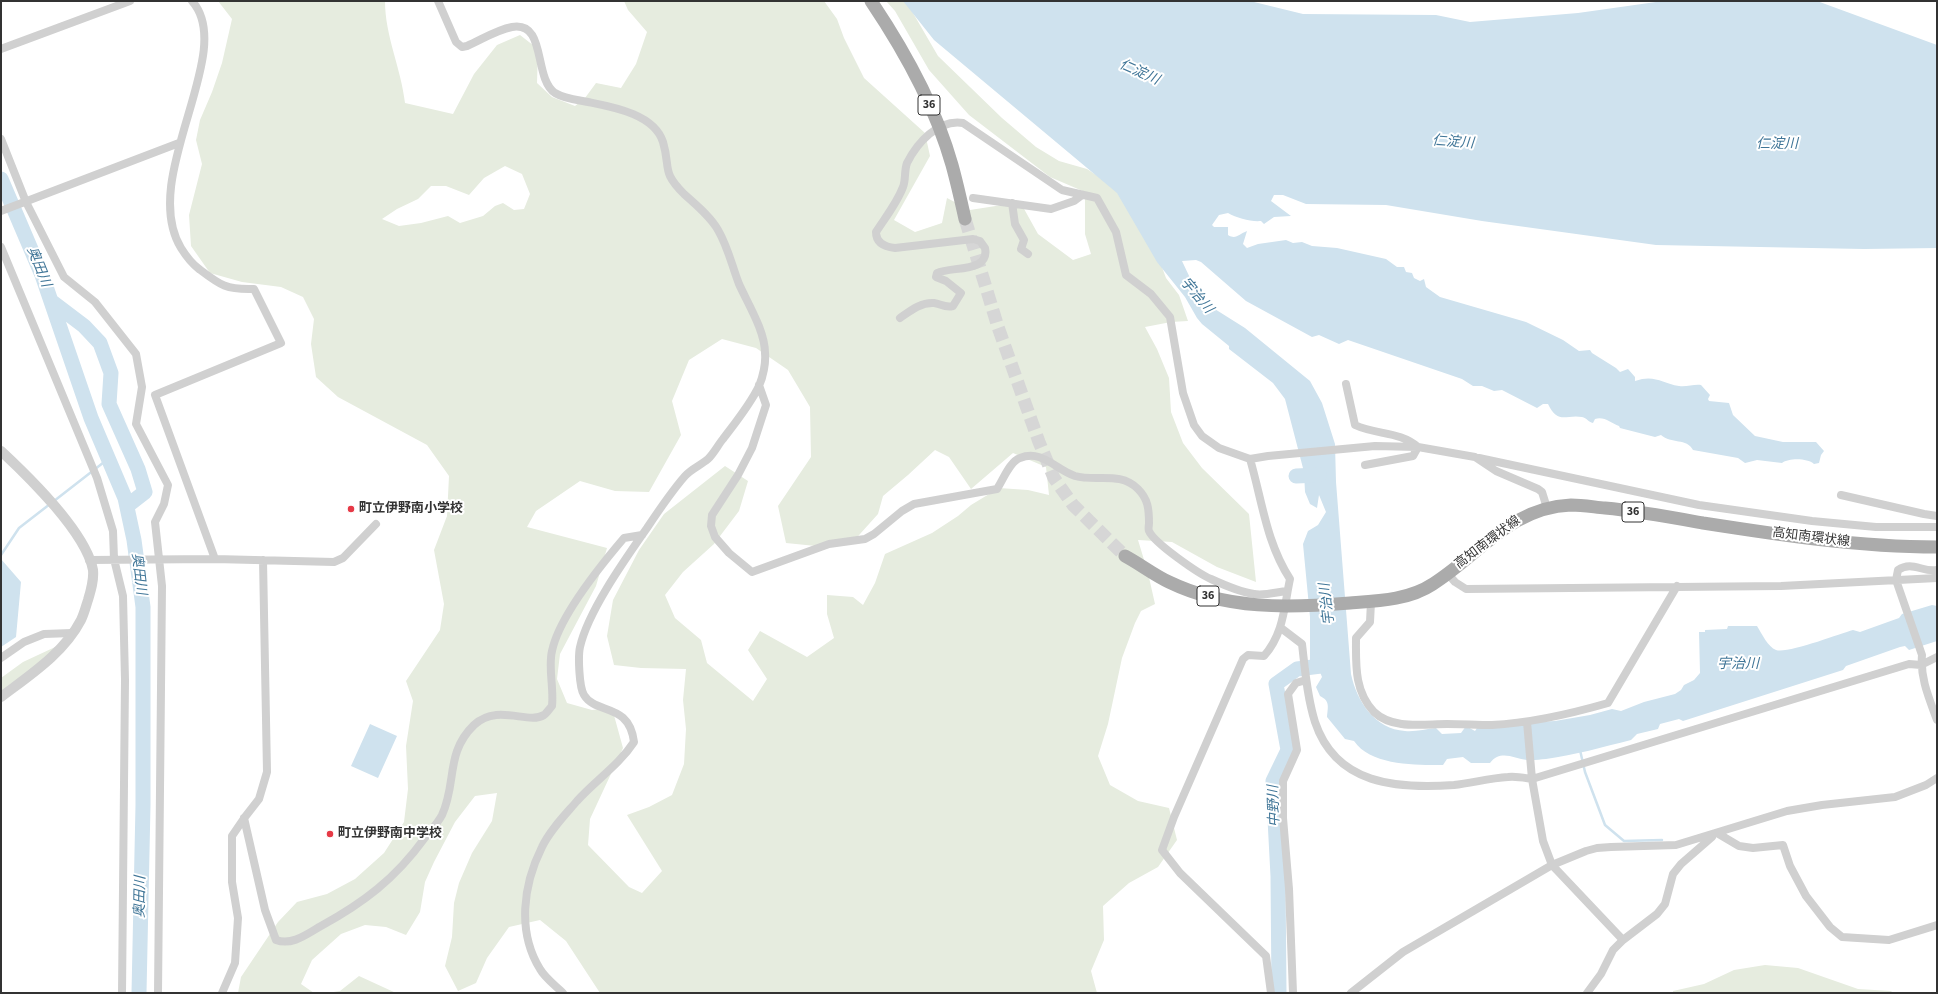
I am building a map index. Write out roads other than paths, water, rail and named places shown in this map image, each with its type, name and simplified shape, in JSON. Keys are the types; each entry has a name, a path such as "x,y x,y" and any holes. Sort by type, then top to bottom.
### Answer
{"main road":[{"name":"36","path":"871,1 895,36 913,70 952,165 965,219"},
{"name":"高知南環状線","path":"1125,556 1169,582 1211,597 1235,603 1299,607 1371,602 1399,598 1431,586 1504,528 1524,516 1547,508 1571,505 1622,510 1740,528 1854,543 1898,547 1937,547"}],"street":[{"path":"1,49 129,1"},
{"path":"192,1 198,7 202,19 204,37 201,71 180,143 170,189 169,211 174,236 194,265 221,286 237,290 254,289 281,343 155,395 214,559"},
{"path":"438,1 456,42 462,47 510,27 520,26 533,34 537,44 541,71 547,84 554,93 569,99 626,111 651,125 663,142 667,172 674,184 717,228 727,248 739,283 758,326 765,350 760,385 766,405 752,448 738,475 712,515 711,526 715,537 729,553 752,572 829,544 865,539 874,534 902,510 914,504 997,489 1010,466 1018,458 1038,456 1068,474 1081,477 1116,478 1123,480 1138,489 1149,506 1149,531 1158,543 1210,579 1255,594 1287,592"},
{"path":"900,318 922,304 934,303 948,308 953,306 961,293 946,281 936,276 937,273 944,270 980,264 986,252 980,241 973,239 895,248 887,247 877,240 876,232 904,187 907,164 918,144 938,128 955,122 963,123 1062,190 1098,198 1116,232 1126,275 1151,294 1170,317 1183,393 1194,425 1202,436 1211,444 1250,460 1268,456 1375,446 1418,447 1475,457 1699,505 1812,521 1876,527 1937,527"},
{"path":"1,139 26,202 64,277 95,302 136,354 142,387 136,424 168,485 164,504 155,522 162,586 158,993"},
{"path":"1,211 180,143"},
{"path":"973,198 1051,209 1074,201 1082,195"},
{"path":"1012,204 1015,224 1024,240 1021,249 1028,254"},
{"path":"1,247 97,478 113,530 114,559 123,596 125,680 122,993"},
{"path":"1346,384 1356,425 1394,434 1411,441 1418,447"},
{"path":"563,993 541,971 531,951 526,931 525,909 530,877 542,846 551,831 578,800 624,757 634,742 634,736 626,720 615,711 595,704 584,695 579,669 580,647 603,597 642,535 686,474 708,458 736,421 760,385"},
{"path":"1365,465 1412,456 1418,447"},
{"path":"1,452 22,470 73,529 86,550 93,579 90,595 81,620 72,633 41,668 1,697"},
{"path":"1475,457 1496,471 1542,492 1547,508"},
{"path":"1250,460 1269,536 1280,563 1290,578 1281,628 1264,656 1248,655 1243,660 1174,817 1162,850 1180,873 1266,956 1271,993"},
{"path":"1841,495 1937,516"},
{"path":"89,560 214,559 334,562 343,558 376,524"},
{"path":"244,818 265,910 276,940 284,943 296,940 346,912 376,892 412,856 442,816 449,799 453,760 459,746 474,725 483,719 497,714 536,717 544,715 552,706 551,652 557,634 602,565 624,538 642,535"},
{"path":"222,993 235,963 238,918 232,882 232,836 259,799 267,772 263,560"},
{"path":"1937,570 1904,566 1898,570 1896,580 1922,655 1921,664 1925,688 1937,720"},
{"path":"1448,574 1455,582 1466,589 1781,586 1937,578"},
{"path":"1371,602 1370,622 1356,638 1356,678 1364,698 1375,712 1393,723 1408,725 1492,725 1527,723 1575,713 1608,703 1676,586"},
{"path":"1281,628 1302,644 1306,680 1315,721 1322,737 1338,760 1360,776 1382,783 1398,785 1454,785 1509,777 1532,776 1577,766 1909,664 1921,664 1937,657"},
{"path":"1,658 24,642 44,634 72,633"},
{"path":"1293,993 1289,889 1283,818 1283,781 1297,750 1288,694 1296,683 1306,680"},
{"path":"1527,723 1532,776 1544,845 1552,865 1623,940"},
{"path":"1351,993 1403,952 1552,865 1597,848 1676,845 1787,811 1822,805 1895,797 1926,786 1937,778"},
{"path":"1717,833 1739,846 1753,848 1783,845 1790,866 1806,896 1830,927 1842,937 1889,940 1937,925"},
{"path":"1586,993 1601,974 1613,950 1623,940 1657,914 1665,904 1673,874 1690,854 1717,833"}],"water":[{"path":"903,1 1250,1 1303,14 1436,15 1470,22 1578,13 1663,1 1817,1 1937,45 1937,248 1864,249 1656,245 1482,221 1386,205 1306,204 1283,195 1274,195 1271,201 1291,216 1274,217 1264,224 1261,221 1244,219 1228,213 1219,215 1212,225 1214,227 1228,227 1228,235 1233,237 1247,231 1243,244 1247,248 1258,244 1286,240 1293,243 1302,242 1312,246 1337,248 1386,259 1397,267 1404,267 1406,272 1412,273 1414,278 1420,281 1424,279 1426,287 1440,297 1526,322 1563,340 1579,351 1590,350 1592,353 1620,372 1628,369 1635,377 1635,381 1648,378 1679,386 1701,385 1710,395 1708,399 1709,401 1729,403 1733,415 1755,436 1783,442 1816,442 1824,451 1821,455 1819,463 1814,464 1798,459 1785,461 1782,463 1757,460 1745,463 1738,458 1693,450 1690,446 1683,442 1665,438 1661,435 1655,437 1620,428 1619,426 1601,418 1595,419 1593,423 1582,417 1559,417 1548,404 1543,404 1537,408 1502,390 1494,391 1482,386 1473,386 1462,379 1348,340 1339,344 1319,335 1312,337 1246,301 1201,262 1196,260 1182,261 1191,280 1210,306 1245,328 1310,381 1322,403 1335,444 1336,482 1351,674 1363,704 1376,719 1385,725 1394,729 1405,731 1436,728 1442,734 1461,733 1466,726 1475,731 1479,725 1555,721 1590,715 1612,709 1621,711 1644,702 1675,694 1681,690 1684,685 1694,680 1700,673 1699,632 1705,632 1705,630 1727,629 1728,626 1757,626 1770,646 1776,650 1782,650 1813,643 1853,630 1860,632 1899,618 1902,614 1932,605 1937,606 1937,641 1909,650 1905,646 1900,647 1846,666 1843,670 1683,721 1679,719 1660,724 1658,729 1637,734 1631,740 1589,751 1546,759 1532,760 1499,756 1490,763 1471,763 1463,757 1447,759 1443,765 1407,764 1383,760 1371,755 1354,741 1345,739 1327,717 1327,702 1320,696 1316,687 1322,677 1320,672 1310,670 1310,617 1303,544 1308,531 1318,525 1326,512 1319,495 1317,508 1310,504 1305,492 1304,472 1285,399 1273,383 1229,349 1229,346 1202,324 1197,318 1185,297 1157,262 1117,193 934,40"},
{"path":"1,559 21,582 16,637 1,647"},
{"path":"370,724 397,736 378,778 351,766"}],"waterway":[{"name":"奥田川","path":"1,179 42,275 91,418 125,498 134,540 143,607 143,805 139,993"},
{"path":"51,301 84,326 100,343 111,373 109,404 138,469 145,492 127,506"},
{"path":"54,501 108,459"},
{"path":"1296,476 1319,475"},
{"path":"1,555 19,528 50,504"},
{"name":"中野川","path":"1279,993 1278,876 1273,781 1288,750 1276,684 1297,669 1321,666"},
{"path":"1580,750 1585,772 1605,825 1624,841 1662,840"}],"tunnel":[{"path":"965,219 998,327 1039,442 1054,478 1073,505 1125,556"}],"place":[{"name":"町立伊野南小学校","path":"351,509"},
{"name":"町立伊野南中学校","path":"330,834"}],"water label":[{"name":"仁淀川","path":"1139,73"},
{"name":"仁淀川","path":"1453,143"},
{"name":"仁淀川","path":"1777,145"},
{"name":"宇治川","path":"1196,296"},
{"name":"宇治川","path":"1328,604"},
{"name":"宇治川","path":"1738,665"}]}
